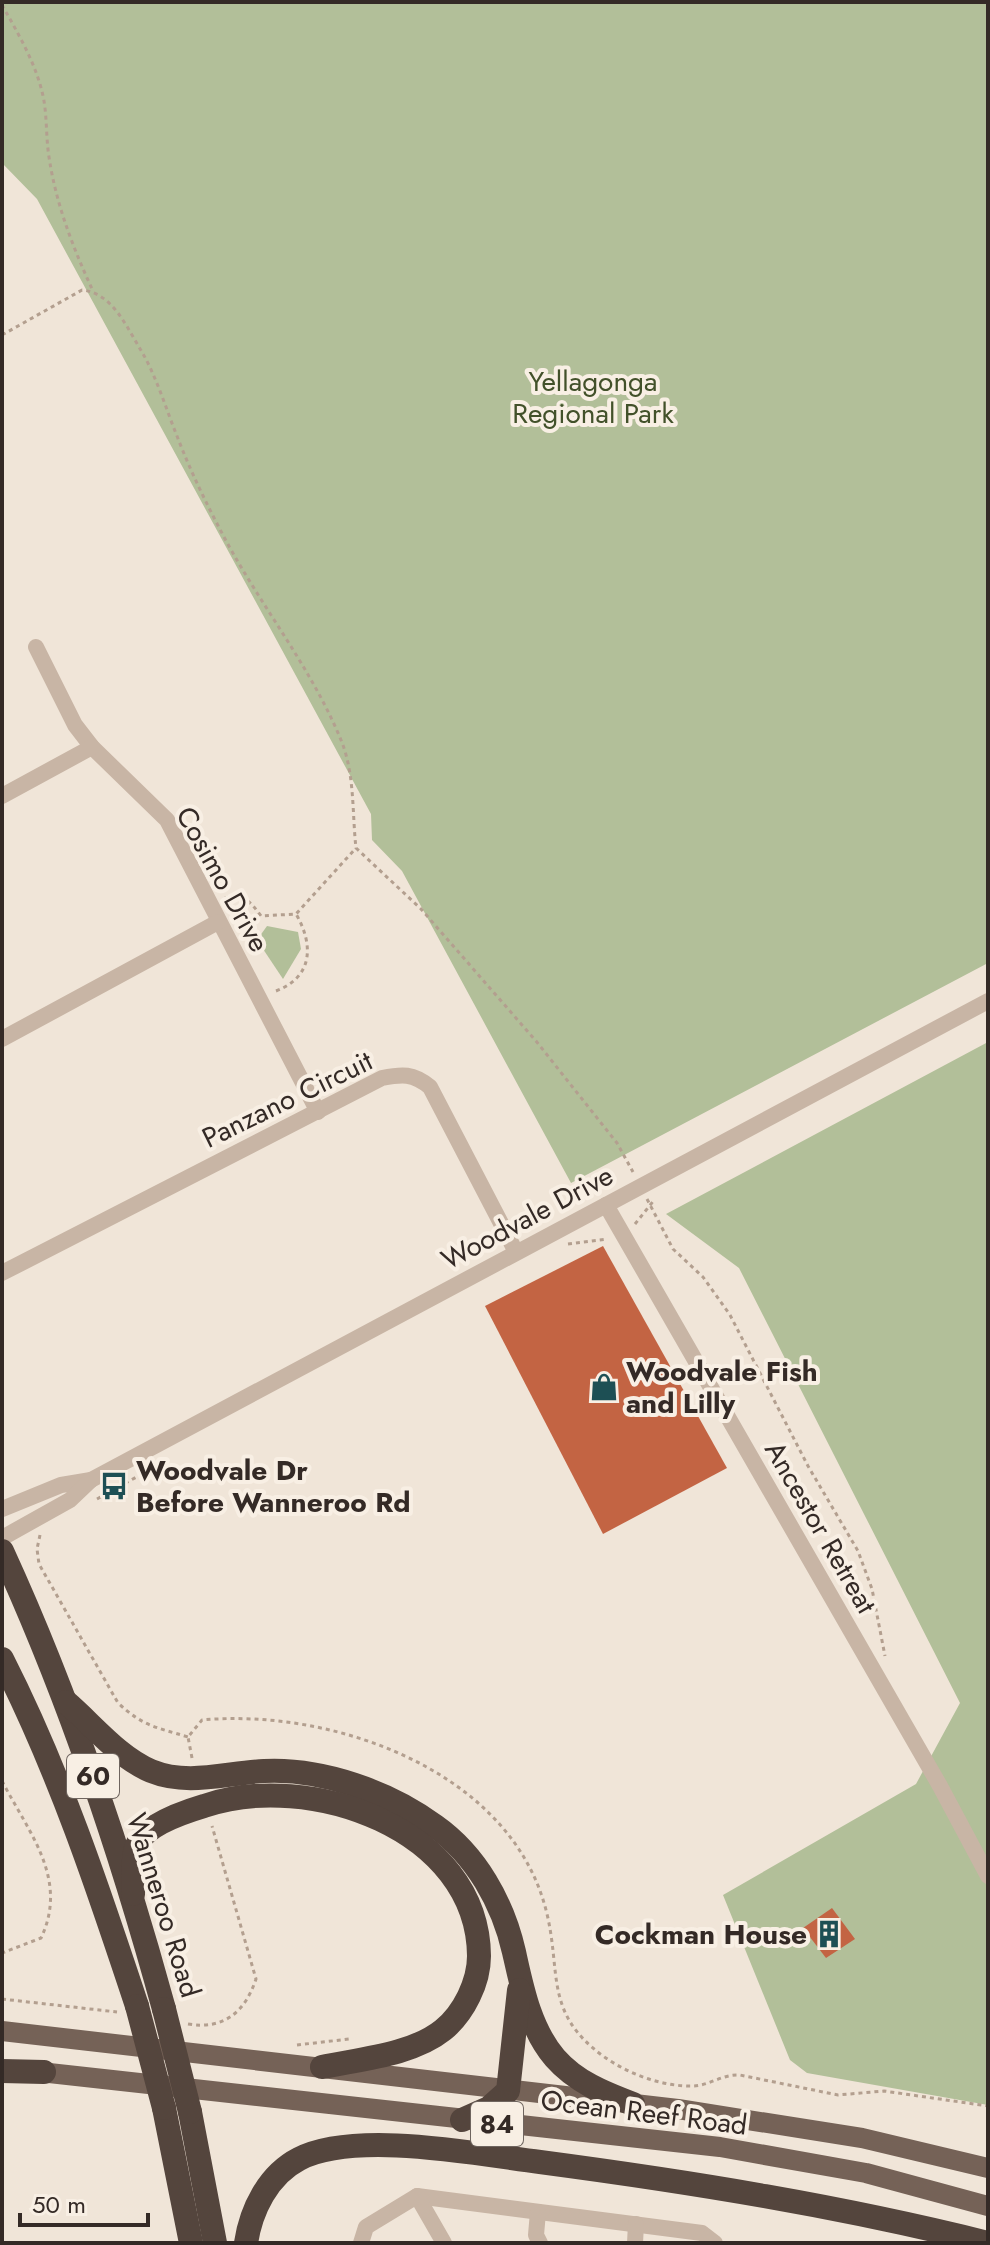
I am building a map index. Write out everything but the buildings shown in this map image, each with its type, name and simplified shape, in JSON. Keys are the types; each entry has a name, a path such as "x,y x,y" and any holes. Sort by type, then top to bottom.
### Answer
{"highway":[{"name":"Wanneroo Road","path":"2,1551 66,1702 133,1894 190,2112 215,2243"},
{"name":"60","path":"2,1659 43,1743 94,1874 137,2006 164,2108 191,2243"},
{"path":"66,1702 122,1755 148,1770 175,1779 268,1771 302,1774 343,1782 411,1809 449,1837 480,1871 506,1924 519,1980 541,2038 554,2057 591,2087 633,2104"},
{"path":"133,1894 136,1846 143,1837 191,1810 237,1797 293,1795 329,1802 381,1821 425,1849 460,1889 472,1914 478,1938 479,1969 471,1992 458,2015 443,2031 423,2041 322,2067"},
{"path":"462,2120 489,2108 508,2091 519,1980"},
{"path":"2,2070 44,2072"},
{"path":"246,2243 255,2207 288,2168 323,2150 365,2145 494,2156 762,2193 988,2243"}],"main road":[{"name":"Ocean Reef Road","path":"2,2031 633,2104 800,2127 988,2168"},
{"name":"Ocean Reef Road","path":"44,2072 720,2147 866,2173 988,2206"}],"street":[{"name":"Cosimo Drive","path":"36,647 75,725 92,747 167,820 221,914 318,1112"},
{"path":"2,796 92,747"},
{"path":"2,1039 221,914"},
{"name":"Woodvale Drive","path":"2,1538 70,1500 91,1480 988,1001"},
{"name":"Panzano Circuit","path":"2,1273 382,1078 405,1074 419,1078 438,1100 516,1252"},
{"name":"Ancestor Retreat","path":"606,1205 940,1786 988,1876"},
{"name":"Woodvale Drive","path":"2,1509 61,1485 91,1480"},
{"path":"417,2196 444,2243"},
{"path":"361,2243 366,2227 417,2196 702,2233 715,2243"},
{"path":"538,2212 536,2235 540,2243"},
{"path":"635,2243 636,2224"}],"path":[{"path":"2,5 25,46 44,99 49,157 73,250 93,291 115,308 147,361 191,472 265,611 291,647 342,743 356,848 421,909 536,1041 617,1143 673,1249 703,1277 730,1315 808,1466 858,1551 872,1589 885,1659"},
{"path":"2,335 82,290 93,291"},
{"path":"221,914 226,897 241,896 251,901 261,916 296,914 356,848"},
{"path":"271,993 288,986 305,968 310,953 306,931 296,914"},
{"path":"567,1244 605,1240 637,1223 649,1203 661,1196"},
{"path":"90,1503 160,1464"},
{"path":"49,1527 41,1533 37,1549 39,1564 118,1703 136,1720 158,1730 188,1737"},
{"path":"192,1761 188,1737 202,1720 216,1718 277,1720 326,1728 428,1767 470,1797 506,1833 532,1874 546,1909 555,1984 571,2028 604,2057 644,2078 696,2086 727,2074 740,2075 838,2095 884,2091 988,2106"},
{"path":"2,1781 48,1870 54,1903 41,1938 2,1953"}],"green space":[{"name":"Yellagonga Regional Park","path":"2,2 988,2 988,963 571,1183 402,871 372,840 371,814 37,199 2,163"},
{"path":"267,926 298,932 301,949 283,979 257,940"},
{"path":"988,1042 988,2105 807,2073 790,2060 723,1895 916,1784 960,1703 739,1268 666,1214"}],"place":[{"name":"Woodvale Fish and Lilly","path":"604,1387"},
{"name":"Woodvale Dr Before Wanneroo Rd","path":"114,1486"},
{"name":"Cockman House","path":"829,1934"}]}
